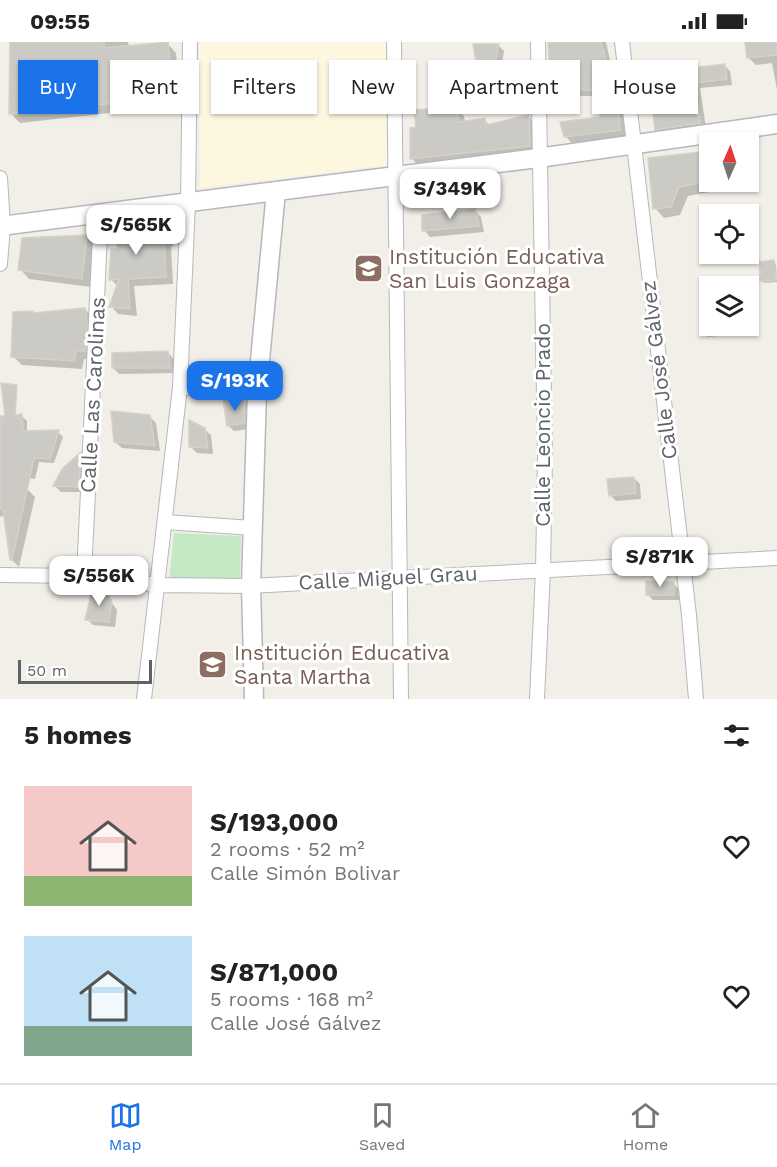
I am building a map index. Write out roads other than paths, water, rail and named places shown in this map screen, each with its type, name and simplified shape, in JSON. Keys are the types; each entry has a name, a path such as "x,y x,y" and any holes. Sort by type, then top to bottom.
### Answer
{"street":[{"path":"144,699 159,585 180,387 188,203 190,42"},
{"path":"394,42 401,699"},
{"name":"Calle Leoncio Prado","path":"537,699 545,457 538,158 538,42"},
{"name":"Calle José Gálvez","path":"622,42 696,699"},
{"path":"2,226 538,158 777,123"},
{"path":"0,178 2,226 0,264"},
{"path":"254,699 251,586 257,392 276,191"},
{"name":"Calle Las Carolinas","path":"84,576 101,214"},
{"path":"180,387 257,392"},
{"path":"165,522 253,528"},
{"name":"Calle Miguel Grau","path":"0,575 84,576 159,585 251,586 777,558"}],"place":[{"name":"Institución Educativa San Luis Gonzaga","path":"368,269"},
{"name":"Institución Educativa Santa Martha","path":"213,665"}]}
